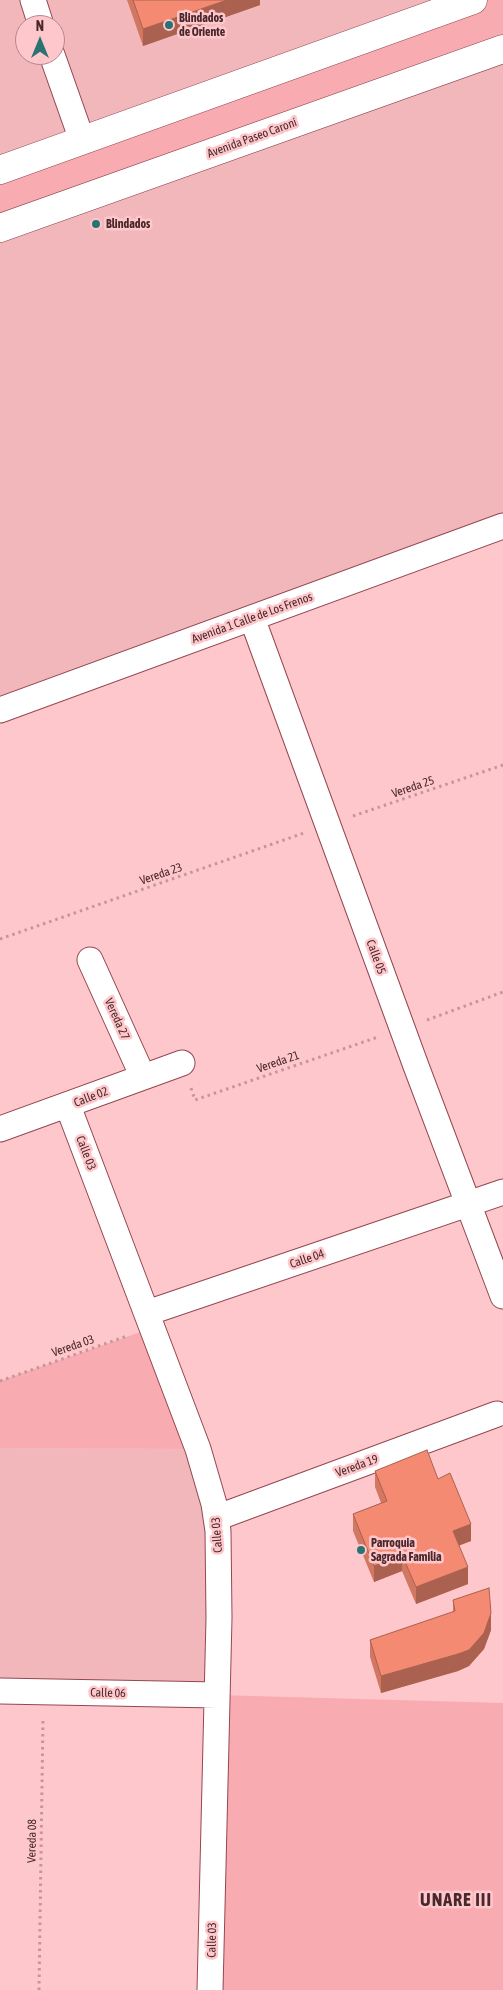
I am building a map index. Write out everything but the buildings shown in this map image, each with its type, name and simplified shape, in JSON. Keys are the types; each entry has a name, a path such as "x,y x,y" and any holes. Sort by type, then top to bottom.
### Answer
{"street":[{"path":"33,0 38,15"},
{"path":"0,170 473,0"},
{"name":"Avenida Paseo Caroní","path":"0,228 503,49"},
{"path":"56,65 82,140"},
{"name":"Avenida 1 Calle de Los Frenos","path":"0,710 503,526"},
{"name":"Calle 05","path":"252,618 402,1029 503,1296"},
{"name":"Vereda 27","path":"90,960 143,1077"},
{"name":"Calle 02","path":"0,1129 68,1106 182,1063"},
{"name":"Calle 03","path":"68,1106 207,1475 216,1518 219,1569 210,1990"},
{"name":"Calle 04","path":"149,1320 503,1192"},
{"name":"Vereda 19","path":"216,1518 497,1414"},
{"name":"Calle 06","path":"0,1691 217,1695"}],"path":[{"name":"Vereda 25","path":"328,825 503,765"},
{"name":"Vereda 23","path":"0,939 328,825"},
{"path":"402,1029 503,992"},
{"name":"Vereda 21","path":"182,1063 195,1100 402,1029"},
{"name":"Vereda 03","path":"0,1381 149,1320"},
{"name":"Vereda 08","path":"39,1990 43,1692"}],"shaded area":[{"path":"0,0 473,0 0,170"},
{"path":"473,0 503,0 503,49 0,228 0,170"},
{"path":"503,49 503,526 0,710 0,228"},
{"path":"152,1328 198,1449 0,1448 0,1381"},
{"path":"0,1448 198,1449 207,1475 217,1695 0,1691"},
{"path":"217,1695 503,1703 503,1990 210,1990"}],"place":[{"name":"Blindados de Oriente","path":"169,25"},
{"name":"Blindados","path":"96,224"},
{"name":"Parroquia Sagrada Familia","path":"361,1550"}],"district":[{"name":"UNARE III","path":"456,1900"}]}
